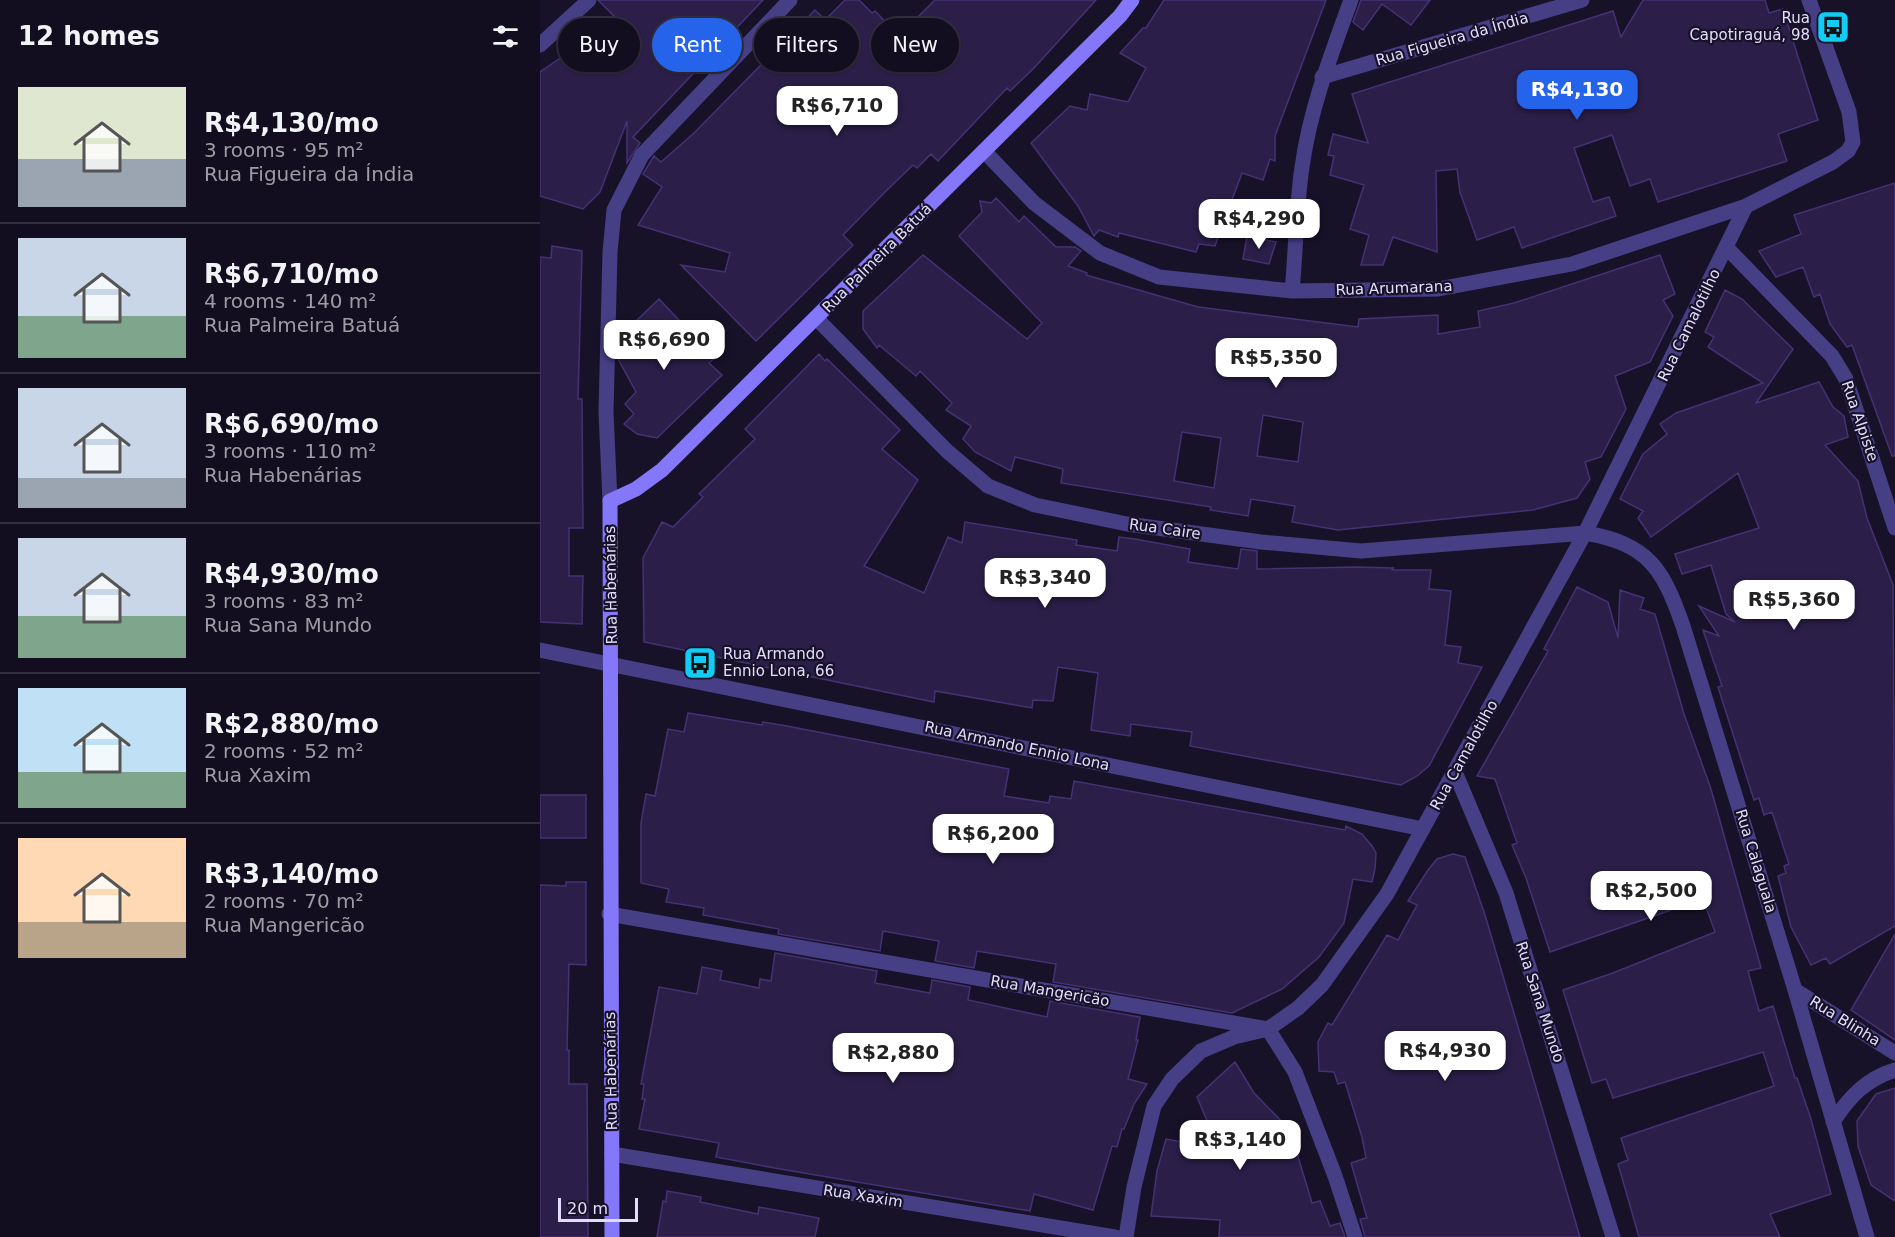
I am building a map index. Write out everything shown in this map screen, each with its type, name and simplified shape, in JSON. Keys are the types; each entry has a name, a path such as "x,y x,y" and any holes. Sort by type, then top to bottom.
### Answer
{"street":[{"path":"540,45 589,0"},
{"name":"Rua Habenárias","path":"612,1237 609,914 612,663 610,501 606,412 610,252 614,210 642,155 790,0"},
{"name":"Rua Palmeira Batuá","path":"610,501 636,489 662,470 817,319 1120,16 1132,0"},
{"path":"1292,291 1302,167 1322,77 1352,0"},
{"name":"Rua Figueira da Índia","path":"1322,77 1582,0"},
{"name":"Rua Arumarana","path":"984,152 1034,203 1100,253 1160,277 1292,291 1438,289 1572,264 1746,206 1833,162 1848,151 1853,142 1849,112 1809,0"},
{"name":"Rua Camalotilho","path":"1126,1237 1134,1187 1154,1106 1172,1079 1201,1051 1234,1037 1268,1029 1298,1008 1338,964 1388,894 1585,533 1728,248 1746,206"},
{"name":"Rua Alpiste","path":"1728,248 1832,356 1846,379 1895,528"},
{"name":"Rua Caire","path":"817,319 947,451 988,486 1035,505 1127,524 1261,542 1361,550 1585,533"},
{"name":"Rua Calaguala","path":"1585,533 1631,545 1668,583 1795,990 1867,1237"},
{"name":"Rua Armando Ennio Lona","path":"540,650 1423,829"},
{"name":"Rua Sana Mundo","path":"1455,772 1506,893 1612,1237"},
{"name":"Rua Mangericão","path":"609,914 1268,1029"},
{"name":"Rua Blinha","path":"1795,990 1895,1053"},
{"path":"1268,1029 1295,1072 1335,1176 1355,1237"},
{"path":"1833,1122 1847,1101 1863,1085 1880,1074 1895,1070"},
{"name":"Rua Xaxim","path":"612,1154 1115,1237"}],"building":[{"path":"598,0 763,0 742,22 742,18 652,18 652,72 695,72 633,137 640,143 627,163 627,121 600,192 583,209 540,196 540,72 558,60 558,72 640,72 640,18 612,18 614,16"},
{"path":"845,0 859,0 872,13 875,11 882,18 871,18 871,72 959,72 959,18 917,18 935,0 1096,0 1034,68 1010,91 1007,88 938,161 931,154 917,168 913,165 885,192 843,235 853,245 756,341 681,265 725,272 730,253 638,225 662,187 643,174 654,156 661,162 694,133 754,72 859,72 859,18 827,18"},
{"path":"1164,0 1326,0 1275,136 1275,161 1270,159 1263,180 1242,173 1215,246 1199,244 1196,252 1119,233 1118,237 1099,230 1094,236 1078,206 1031,143 1070,106 1087,110 1090,94 1128,102 1146,68 1120,53 1143,28 1146,28"},
{"path":"1361,0 1430,0 1411,25 1382,4 1363,30 1353,22"},
{"path":"1643,0 1765,0 1769,13 1783,9 1818,120 1778,134 1787,161 1658,202 1650,179 1630,186 1612,135 1574,148 1593,202 1609,197 1616,216 1522,248 1514,227 1477,240 1460,192 1457,169 1436,171 1437,252 1393,237 1383,265 1361,265 1369,235 1350,229 1364,185 1330,175 1334,156 1328,155 1333,134 1368,143 1352,94 1613,11 1621,37"},
{"path":"815,10 823,18 807,18"},
{"path":"1895,183 1895,456 1892,456 1852,345 1847,347 1830,324 1820,294 1814,297 1803,267 1776,277 1759,251 1801,234 1794,215"},
{"path":"996,198 1019,222 1024,216 1056,247 1075,247 1081,251 1068,266 1087,273 1086,275 1198,307 1358,327 1359,319 1438,315 1438,334 1480,327 1478,311 1514,303 1660,255 1675,294 1663,300 1673,316 1650,362 1615,376 1626,409 1601,457 1585,462 1590,479 1577,498 1533,510 1338,530 1292,522 1295,506 1251,499 1248,516 1210,510 1211,507 1061,483 1063,469 1015,457 1011,471 975,452 963,439 971,426 946,410 952,403 920,371 916,376 879,345 877,348 863,329 863,311 923,255 1027,339 1042,323 959,236 982,212 980,201 991,203","holes":["1263,415 1303,422 1298,462 1257,456","1182,432 1221,438 1214,488 1174,481"]},
{"path":"1247,236 1276,242 1269,264 1243,259"},
{"path":"552,246 582,251 578,399 582,399 583,528 569,528 569,576 583,576 582,624 540,622 540,257 551,258"},
{"path":"1725,290 1742,299 1793,349 1756,403 1819,382 1833,407 1844,416 1848,437 1825,445 1858,481 1867,518 1893,585 1895,926 1830,964 1826,958 1811,965 1791,927 1778,876 1786,873 1784,866 1789,864 1772,812 1764,815 1759,798 1754,800 1718,687 1722,686 1703,630 1719,636 1699,606 1735,622 1726,614 1711,565 1682,574 1675,554 1759,528 1738,473 1651,537 1638,518 1643,511 1620,499 1643,454 1667,434 1660,424 1676,413 1763,383 1708,347 1714,337 1705,332"},
{"path":"659,299 715,358 709,363 722,375 657,438 637,434 624,424 634,414 625,404 636,392 617,357 617,349 639,328 634,323"},
{"path":"819,354 825,361 827,359 900,430 882,449 918,480 864,566 924,593 948,537 962,543 965,522 1077,540 1076,545 1117,551 1119,537 1135,539 1190,549 1188,562 1238,569 1241,549 1257,551 1257,569 1358,567 1431,570 1429,589 1451,591 1445,645 1461,647 1458,663 1482,667 1429,766 1401,785 1190,746 1192,732 1131,724 1130,736 1091,730 1098,673 1058,667 1053,701 1033,700 1032,708 935,691 934,702 644,642 643,558 662,522 673,527 703,497 699,494 755,439 745,429"},
{"path":"1577,587 1608,602 1618,638 1620,590 1644,598 1640,609 1655,614 1684,714 1711,789 1761,968 1748,971 1759,1011 1773,1006 1795,1078 1797,1078 1811,1119 1831,1194 1770,1214 1780,1237 1639,1237 1618,1164 1628,1160 1621,1138 1774,1086 1763,1052 1613,1098 1606,1079 1592,1083 1563,990 1613,973 1715,932 1703,899 1550,952 1526,878 1512,845 1517,843 1495,779 1477,776 1548,651 1544,649"},
{"path":"688,713 762,725 763,722 787,726 1009,769 1004,796 1049,803 1050,796 1071,799 1074,781 1345,830 1346,826 1362,834 1376,853 1372,882 1353,879 1344,923 1319,957 1282,989 1232,1013 1053,982 1056,964 977,951 974,968 935,961 939,941 883,931 880,951 778,934 779,929 703,915 704,908 666,902 669,889 641,883 641,823 646,794 655,796 668,729 684,732"},
{"path":"540,795 586,795 586,838 540,838"},
{"path":"1453,854 1465,857 1485,915 1580,1237 1365,1237 1360,1219 1367,1218 1351,1163 1366,1158 1362,1137 1345,1082 1338,1084 1334,1072 1319,1071 1318,1042 1328,1023 1332,1025 1387,935 1398,940 1417,905 1408,901 1428,870 1437,859"},
{"path":"566,882 586,882 586,965 569,964 567,1050 569,1050 569,1084 587,1084 588,1237 540,1237 540,885 566,886"},
{"path":"1895,934 1895,1040 1851,1010"},
{"path":"775,953 877,971 875,983 930,993 932,980 970,987 968,1000 1047,1017 1050,1001 1140,1017 1136,1040 1138,1040 1128,1079 1147,1084 1122,1129 1117,1147 1112,1146 1093,1210 1034,1194 1030,1211 780,1169 716,1157 719,1143 639,1129 645,1099 642,1099 644,1084 641,1084 659,987 697,994 702,967 722,971 720,980 759,988 760,979 771,981"},
{"path":"1235,1062 1254,1093 1290,1130 1312,1203 1320,1201 1330,1226 1340,1223 1345,1237 1219,1237 1220,1220 1151,1216 1157,1171 1166,1139 1219,1149 1197,1097"},
{"path":"1895,1088 1895,1201 1871,1185 1858,1146 1857,1121 1876,1094"},
{"path":"667,1191 701,1197 700,1202 758,1214 759,1207 819,1218 815,1237 657,1237"}],"place":[{"name":"Rua Capotiraguá, 98","path":"1833,27"},
{"name":"Rua Armando Ennio Lona, 66","path":"700,663"}]}
